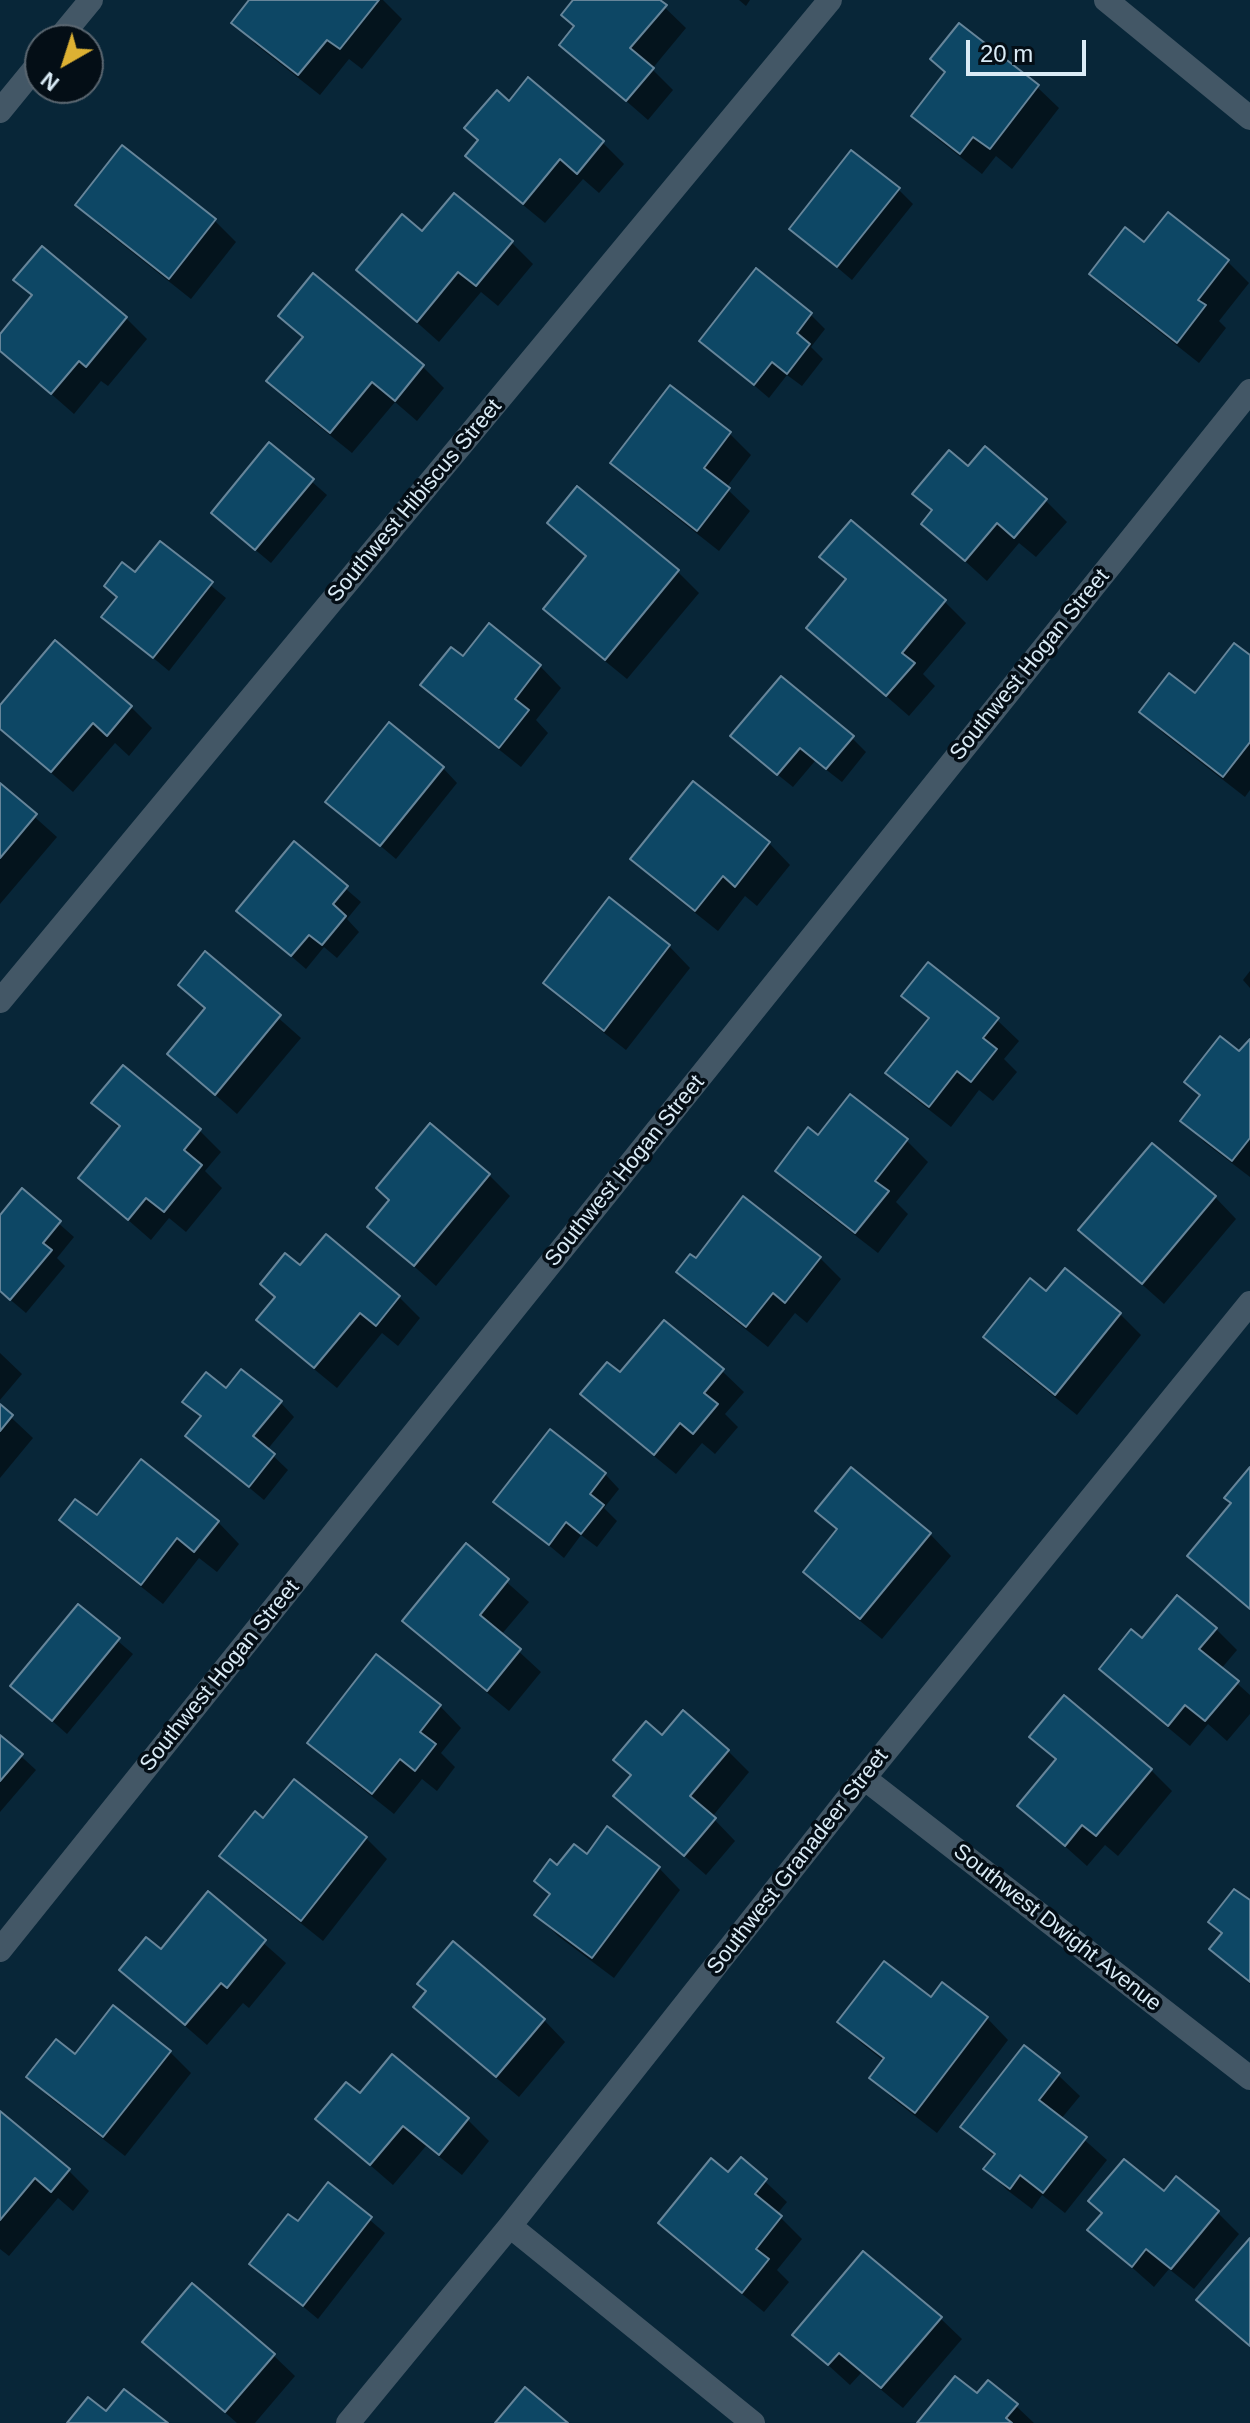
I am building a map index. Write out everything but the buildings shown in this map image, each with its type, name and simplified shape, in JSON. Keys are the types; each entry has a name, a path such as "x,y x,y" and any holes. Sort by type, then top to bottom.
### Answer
{"street":[{"path":"71,24 91,0"},
{"name":"Southwest Hibiscus Street","path":"0,1001 830,0"},
{"path":"1106,0 1250,118"},
{"path":"0,111 24,82"},
{"name":"Southwest Hogan Street","path":"0,1950 1250,391"},
{"name":"Southwest Granadeer Street","path":"348,2423 510,2226 864,1778 1250,1303"},
{"name":"Southwest Dwight Avenue","path":"864,1778 1250,2078"},
{"path":"510,2226 753,2423"}]}
